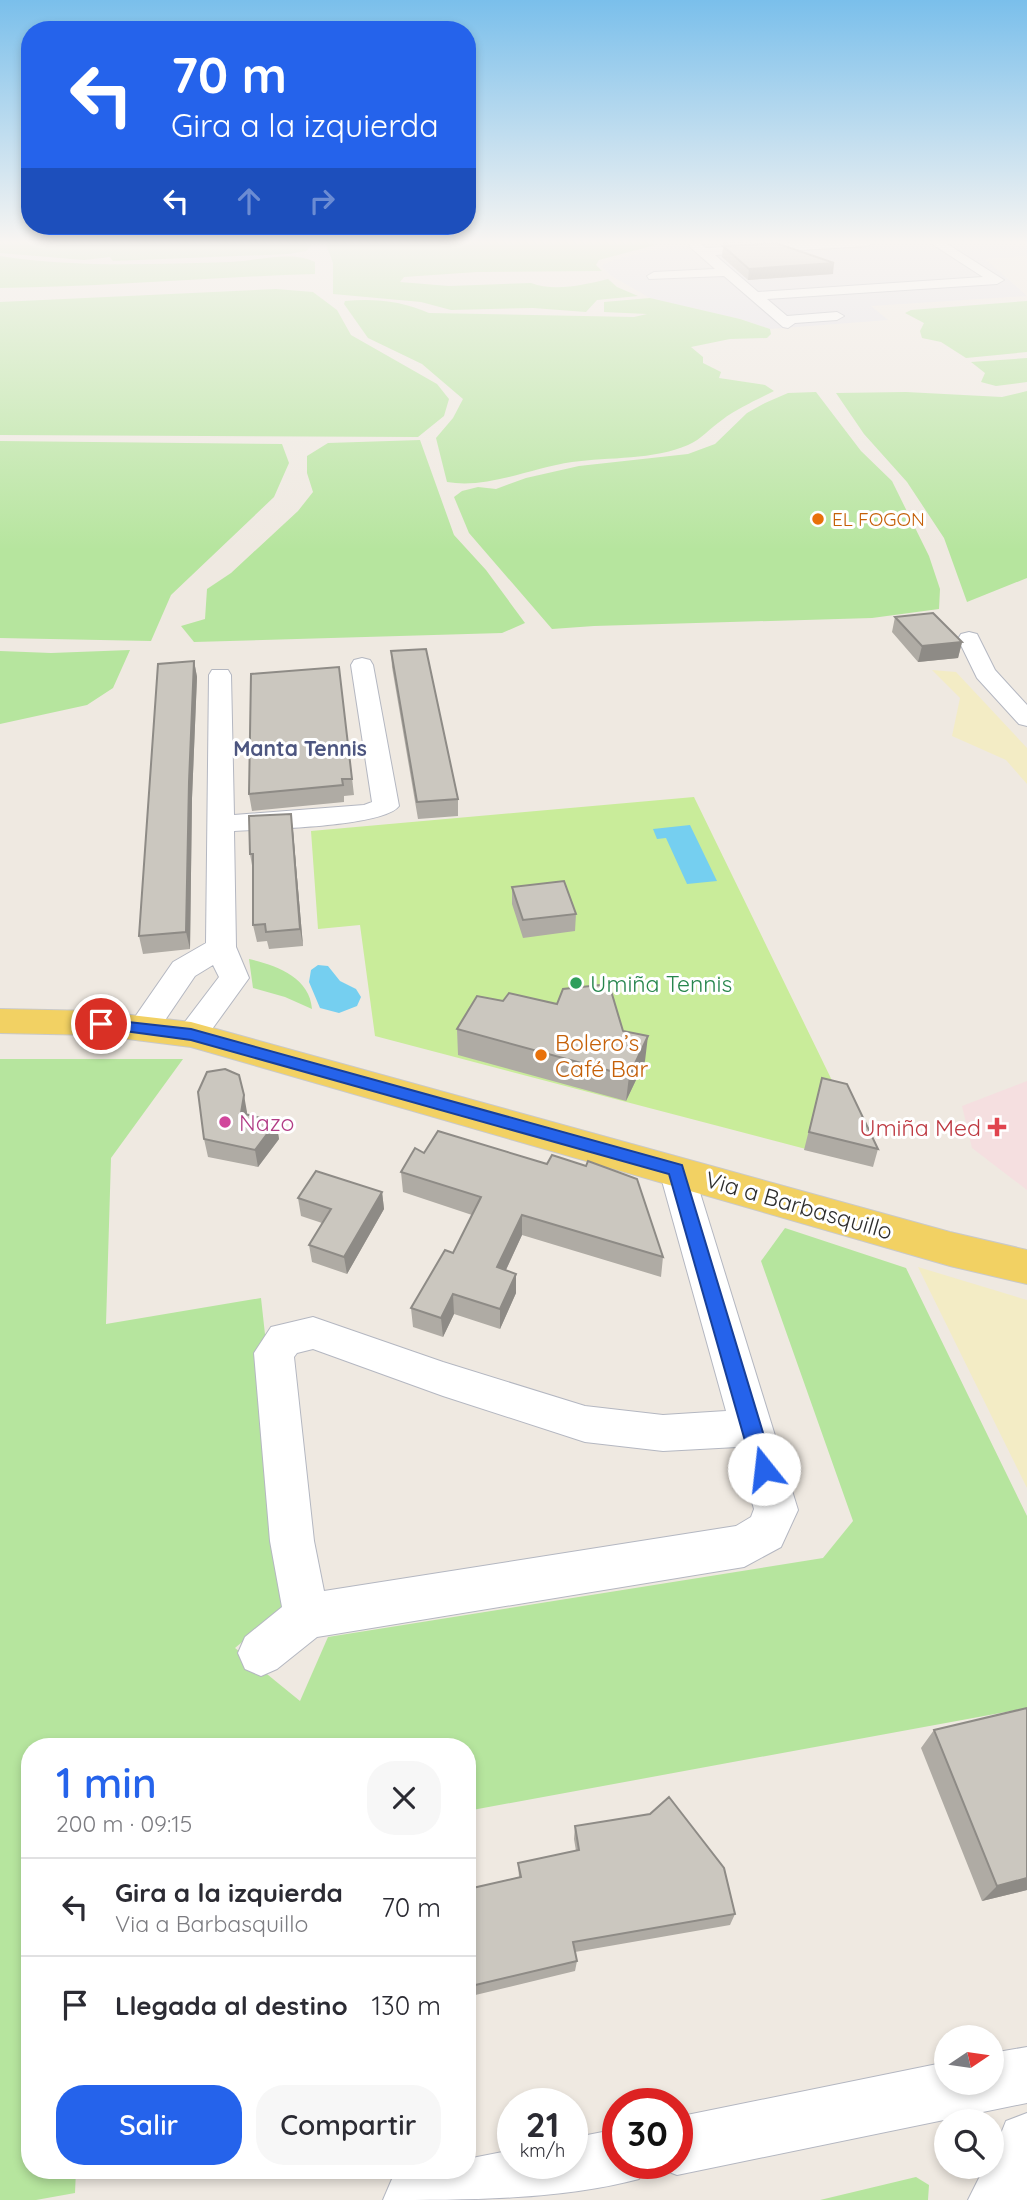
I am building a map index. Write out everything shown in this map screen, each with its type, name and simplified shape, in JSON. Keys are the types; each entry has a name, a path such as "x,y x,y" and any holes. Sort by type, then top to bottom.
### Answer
{"main road":[{"name":"Via a Barbasquillo","path":"0,1021 53,1021 144,1027 191,1034 950,1249 1027,1267"}],"street":[{"path":"969,639 975,660 993,684 1027,719"},
{"path":"221,824 368,813 386,806 362,665"},
{"path":"191,1034 234,978 221,947 220,675"},
{"path":"144,1027 184,969 221,947"},
{"path":"261,1653 307,1616 744,1546 766,1532 776,1510 676,1170"},
{"path":"307,1616 292,1541 274,1353 285,1339 313,1334 585,1424 663,1433 751,1428"},
{"path":"1004,2079 1027,2075"},
{"path":"693,2143 934,2093"},
{"path":"998,2200 1013,2178 1027,2142"},
{"path":"413,2200 602,2161"}],"shaded area":[{"name":"Umiña Med","path":"1027,1081 1027,1190 972,1148 962,1106"}],"green space":[{"path":"0,345 368,345 437,384 449,399 444,416 418,437 0,435"},
{"path":"382,345 702,345 691,347 703,357 703,363 721,372 719,378 765,385 774,391 728,416 693,443 675,450 646,456 572,462 478,483 447,482 436,438 453,418 463,399 422,364"},
{"path":"945,345 1027,345 1027,352 966,358"},
{"path":"1027,358 1027,382 996,386 981,382 985,373 971,362"},
{"path":"1027,391 1027,578 967,602 944,538 907,482 864,434 836,393 906,392 1002,397"},
{"path":"816,392 861,451 892,481 929,556 940,589 939,609 872,618 552,629 469,533 454,497 462,491 478,487 496,489 526,478 579,466 688,454 715,444 747,413 765,403 788,393"},
{"path":"420,440 454,535 486,570 525,623 502,633 194,642 181,626 205,619 207,589 231,573 298,511 313,492 307,473 307,456 328,443"},
{"path":"0,441 282,444 289,463 274,497 171,595 151,641 0,638"},
{"path":"130,650 113,688 87,705 0,724 0,651 51,653"},
{"name":"Umiña Tennis","path":"694,797 842,1101 863,1164 375,1036 360,925 318,929 311,831"},
{"path":"249,959 290,974 305,989 312,1009 285,997 253,988"},
{"path":"0,1059 183,1059 111,1158 106,1324 261,1298 294,1598 235,1648 300,1701 328,1637 823,1558 853,1521 761,1261 785,1228 906,1268 1027,1516 1027,1708 476,1809 476,1738 21,1738 21,2179 76,2179 75,2193 36,2200 0,2200"},
{"path":"916,2177 929,2185 928,2200 820,2200"}],"sand":[{"path":"932,670 956,672 1027,748 1027,784 1006,760 952,736 960,698"},
{"path":"918,1267 1027,1300 1027,1488"}],"water":[{"path":"690,825 717,881 687,884 666,838 657,839 653,829"},
{"path":"318,965 328,966 340,981 356,989 361,997 357,1006 339,1013 320,1008 309,982 311,970"}],"building":[{"path":"933,613 962,642 922,646 895,617"},
{"path":"426,649 458,799 417,802 391,651"},
{"path":"194,661 186,932 139,936 158,664"},
{"path":"339,667 352,779 342,779 343,785 249,794 251,674"},
{"path":"291,814 300,929 266,932 265,924 253,925 253,854 250,854 249,816"},
{"path":"564,881 576,914 523,920 512,887"},
{"path":"609,984 623,1031 648,1036 629,1076 457,1029 477,996 503,1001 509,993 557,1004 563,989"},
{"name":"Nazo","path":"225,1069 239,1075 244,1095 241,1113 276,1122 255,1150 204,1139 198,1092 207,1072"},
{"path":"822,1078 847,1084 878,1149 809,1132"},
{"path":"438,1131 547,1164 552,1155 586,1166 588,1161 637,1179 663,1257 522,1215 497,1267 516,1274 500,1309 453,1294 441,1318 411,1308 445,1250 453,1253 481,1197 401,1172 415,1148 424,1153"},
{"path":"316,1171 382,1192 344,1257 309,1245 331,1209 298,1198"},
{"path":"1027,1708 1027,1878 997,1886 934,1730"},
{"path":"669,1797 724,1868 735,1914 573,1942 577,1961 476,1985 476,1887 521,1877 518,1863 579,1850 575,1826 650,1814"}],"place":[{"name":"EL FOGON","path":"818,519"},
{"name":"Umiña Tennis","path":"576,983"},
{"name":"Bolero’s Café Bar","path":"541,1055"},
{"name":"Nazo","path":"225,1122"},
{"name":"Umiña Med","path":"997,1127"}],"district":[{"name":"Manta Tennis","path":"300,748"}],"route":[{"path":"101,1024 191,1034 676,1170 764,1469"}]}
